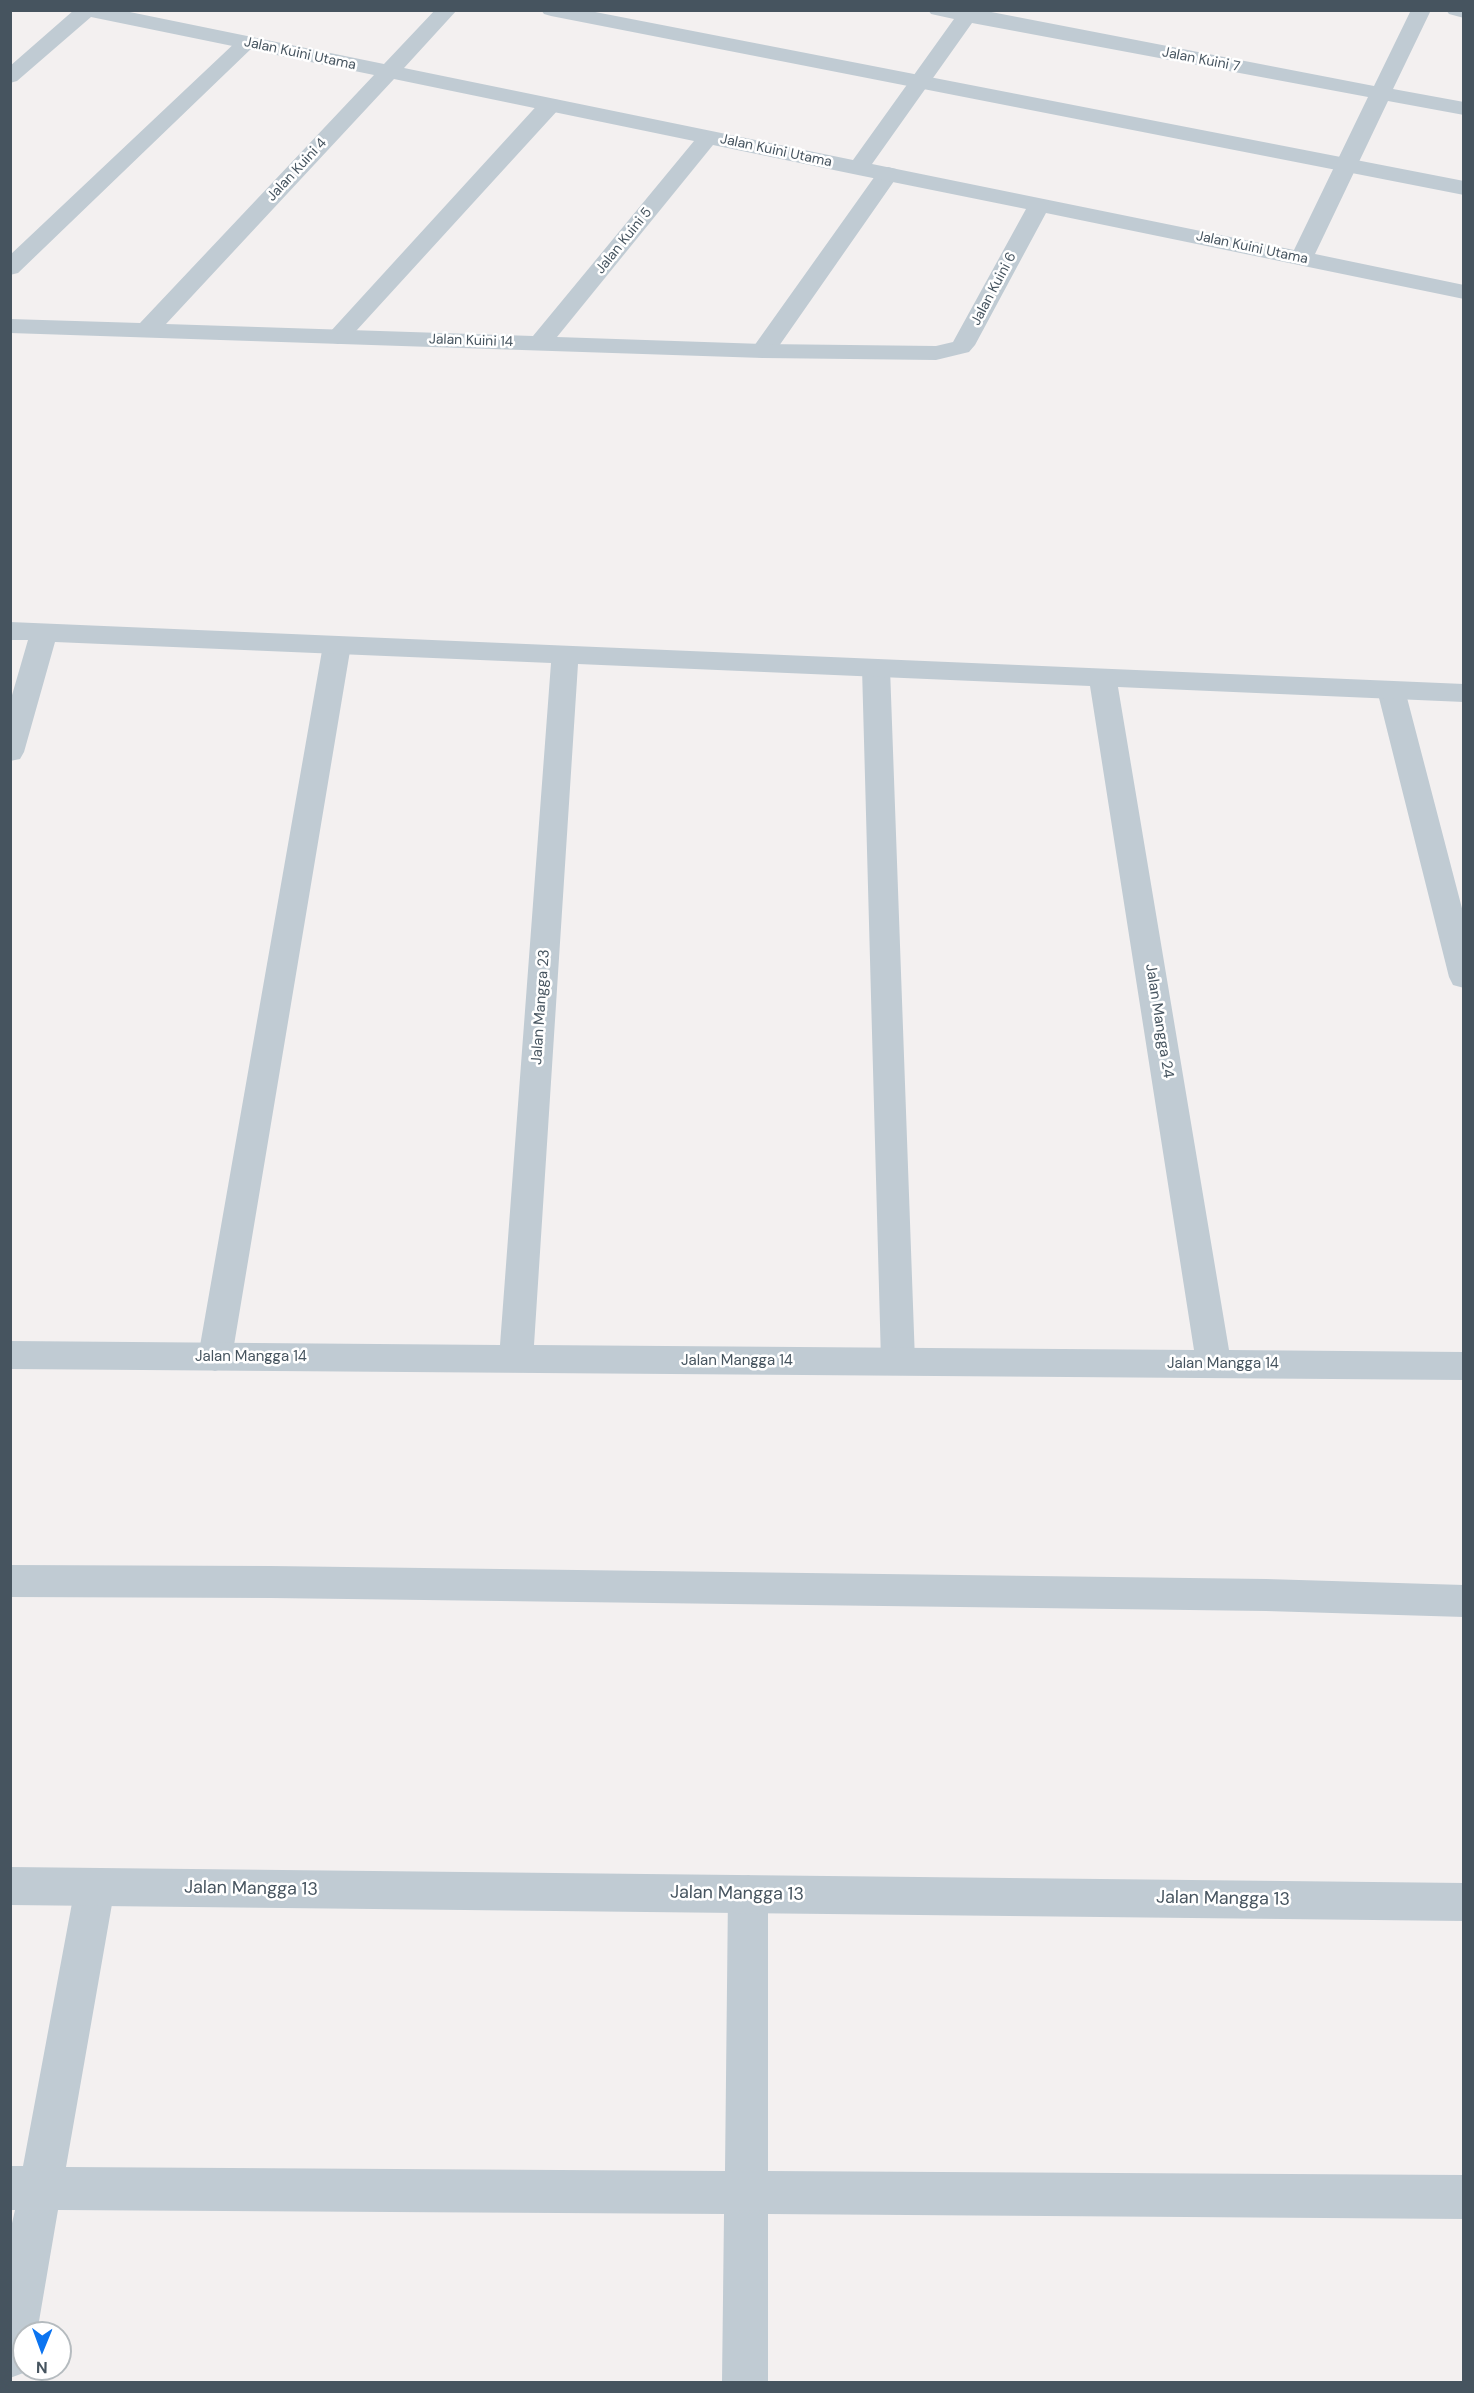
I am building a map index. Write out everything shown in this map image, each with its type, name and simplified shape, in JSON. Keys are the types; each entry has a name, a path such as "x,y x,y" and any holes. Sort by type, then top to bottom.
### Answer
{"street":[{"name":"Jalan Kuini Utama","path":"87,10 1464,292"},
{"path":"10,77 87,10"},
{"name":"Jalan Kuini 4","path":"146,331 447,10"},
{"path":"551,10 1464,188"},
{"name":"Jalan Kuini 7","path":"938,10 969,13 1464,109"},
{"path":"1301,258 1421,10"},
{"path":"1456,10 1464,12"},
{"path":"858,168 969,13"},
{"path":"10,268 246,43"},
{"path":"338,337 550,105"},
{"name":"Jalan Kuini 5","path":"539,344 708,137"},
{"path":"763,351 888,174"},
{"name":"Jalan Kuini 6","path":"933,353 950,351 967,340 1039,205"},
{"name":"Jalan Kuini 14","path":"10,326 763,351 933,353"},
{"path":"10,631 1464,693"},
{"path":"10,752 44,633"},
{"path":"215,1357 337,645"},
{"name":"Jalan Mangga 23","path":"516,1359 565,655"},
{"path":"876,668 898,1361"},
{"name":"Jalan Mangga 24","path":"1103,678 1214,1364"},
{"path":"1391,690 1464,977"},
{"name":"Jalan Mangga 14","path":"10,1355 1464,1366"},
{"path":"10,1581 306,1582 1266,1595 1464,1600"},
{"name":"Jalan Mangga 13","path":"10,1886 1464,1902"},
{"path":"10,2356 26,2188 95,1887"},
{"path":"745,2382 748,1894"},
{"path":"26,2188 1464,2197"}]}
